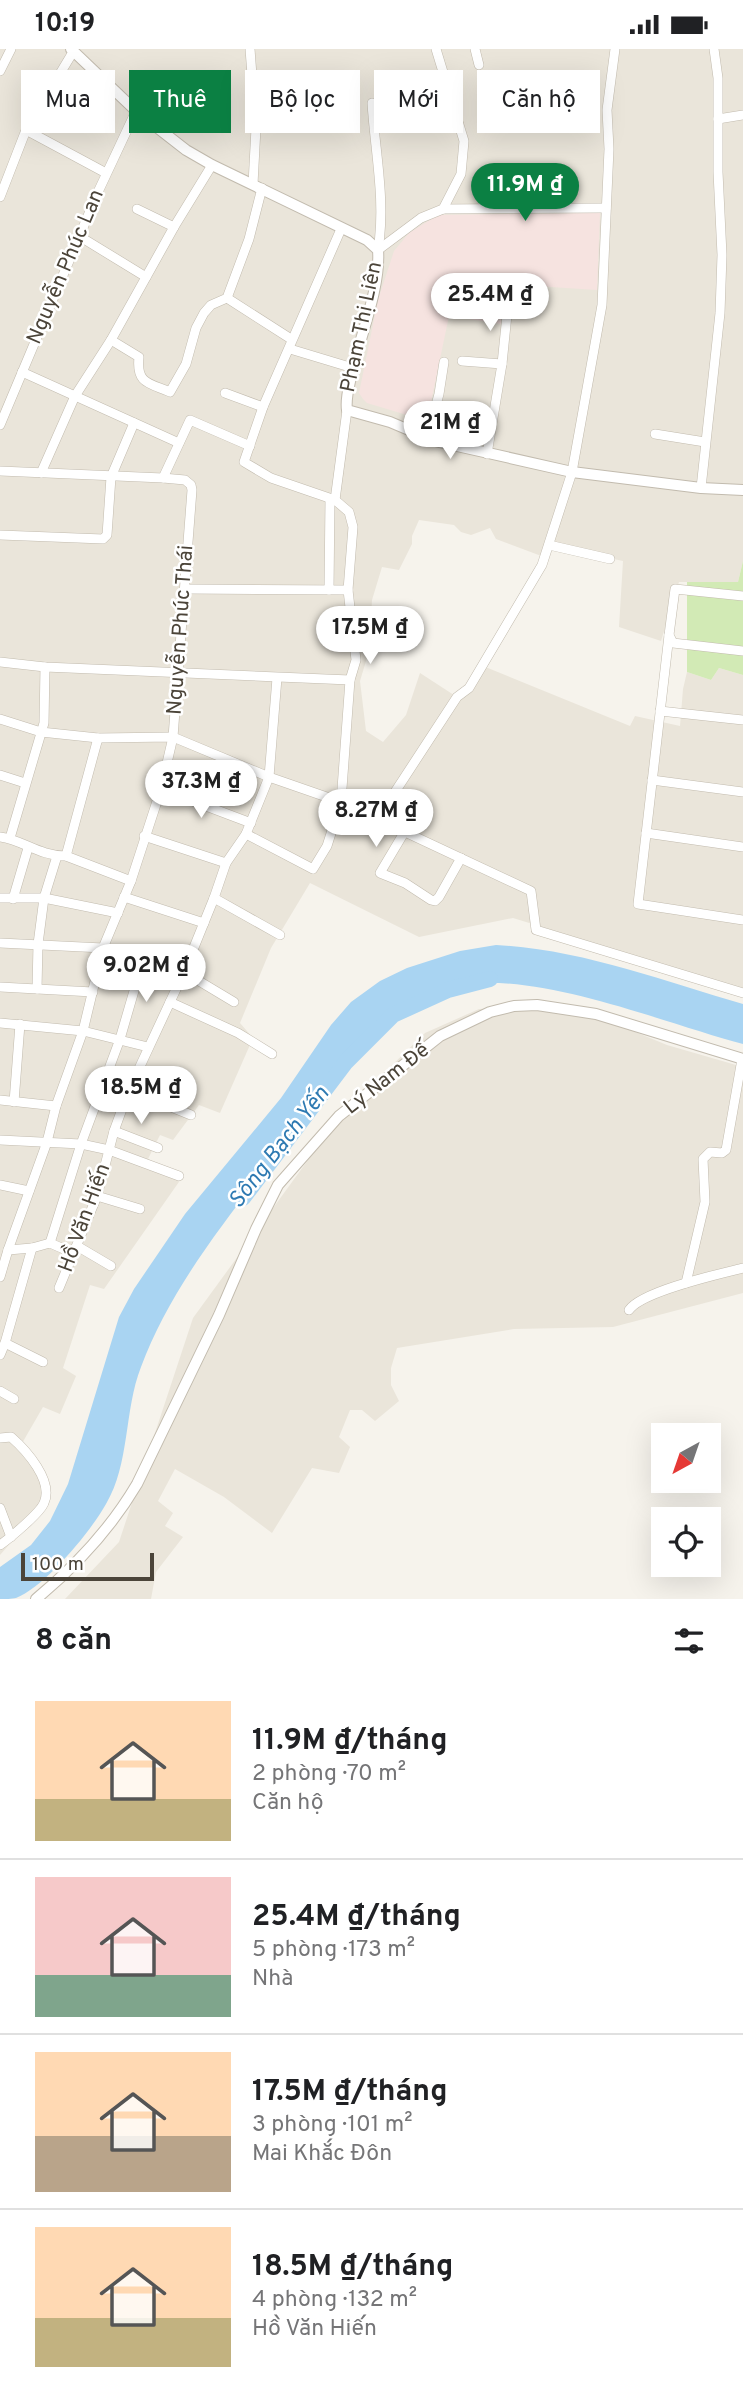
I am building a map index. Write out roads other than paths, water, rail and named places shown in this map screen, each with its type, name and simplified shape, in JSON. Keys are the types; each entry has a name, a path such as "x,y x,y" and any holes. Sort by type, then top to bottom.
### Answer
{"street":[{"path":"0,71 11,49"},
{"path":"111,339 138,357 137,372 141,379 170,392 186,364 196,328 204,313 211,305 227,298 249,239 257,186 250,49"},
{"path":"436,49 464,141 461,174 443,209"},
{"path":"475,49 479,65"},
{"path":"378,818 457,698 469,688 542,565 572,473 602,305 609,149 608,83 615,62 615,49"},
{"path":"701,488 720,313 722,255 715,49"},
{"path":"60,70 72,50"},
{"name":"Phạm Thị Liên","path":"72,50 129,104"},
{"path":"372,103 380,176 378,250"},
{"path":"718,119 743,115"},
{"name":"Nguyễn Phúc Lan","path":"0,425 106,173 129,125"},
{"path":"0,197 25,133"},
{"path":"32,133 106,173"},
{"name":"Phạm Thị Liên","path":"164,133 186,151 367,240 378,250 375,282 353,368 347,410 390,422 427,438 572,473 701,488 743,490"},
{"path":"41,473 75,396 212,165"},
{"path":"378,250 421,218 443,209 606,208"},
{"path":"137,209 174,226"},
{"path":"246,834 313,869 327,846 341,802 350,680 356,660 348,590 353,527 349,512 332,500 271,478 244,463 263,407 341,229"},
{"path":"79,236 146,277"},
{"path":"227,298 291,344 353,368"},
{"path":"488,454 508,305"},
{"path":"462,361 502,364"},
{"path":"427,438 439,394 444,362"},
{"path":"22,372 179,443"},
{"path":"225,393 263,407"},
{"path":"329,590 332,500 347,410"},
{"path":"163,478 190,420 250,446"},
{"path":"0,535 103,539 107,535 111,477 134,423"},
{"path":"655,434 705,442"},
{"name":"Nguyễn Phúc Thái","path":"0,471 163,478 186,480 191,485 186,589 173,737 161,789 131,881 103,948 83,1031 1,1273"},
{"path":"549,545 610,559"},
{"path":"186,589 348,590"},
{"path":"743,596 675,589 638,904 743,920"},
{"path":"669,635 673,643 743,651"},
{"path":"0,661 45,667 350,680"},
{"path":"45,667 44,723 5,838 131,881"},
{"name":"Hồ Văn Hiến","path":"59,1288 97,1196 114,1131 130,1090 184,972 226,863 246,834 269,777 277,678"},
{"path":"660,711 743,720"},
{"path":"0,719 41,732 98,738 173,737 269,777 341,802 531,891 536,930 743,993"},
{"path":"37,989 38,944 44,898 61,856 98,738"},
{"path":"0,775 25,783"},
{"path":"652,780 743,792"},
{"path":"161,789 251,823"},
{"path":"405,831 380,873 405,883 431,900 435,901 439,897 461,858"},
{"path":"646,833 743,847"},
{"path":"144,835 226,863"},
{"path":"13,899 28,848"},
{"path":"124,897 204,923"},
{"path":"0,898 44,898 118,913"},
{"path":"214,898 280,935"},
{"path":"0,943 103,948 184,972 234,1002"},
{"path":"50,1243 81,1143 120,1039 143,960"},
{"path":"0,987 93,992"},
{"path":"170,1002 238,1034 272,1054"},
{"name":"Lý Nam Đế","path":"36,1599 58,1581 99,1538 122,1509 137,1484 210,1335 278,1185 339,1116 440,1037 490,1012 514,1006 537,1005 596,1014 743,1059"},
{"path":"0,1023 83,1031 148,1047"},
{"path":"14,1102 20,1024"},
{"path":"686,1283 705,1202 703,1159 710,1152 722,1153 726,1150 743,1059"},
{"path":"130,1090 191,1115"},
{"path":"0,1100 56,1106"},
{"path":"114,1131 158,1148"},
{"path":"0,1140 81,1143 109,1150 179,1176"},
{"path":"0,1185 29,1191"},
{"path":"97,1196 140,1209"},
{"path":"8,1250 50,1243 75,1249 111,1266"},
{"path":"0,1355 32,1248"},
{"path":"629,1310 636,1303 686,1283 743,1268"},
{"path":"5,1343 43,1362"},
{"path":"0,1391 14,1399"},
{"path":"0,1438 11,1437 35,1462 44,1482 46,1495 44,1504 0,1545"},
{"path":"0,1508 11,1537"}],"water":[{"path":"496,945 590,959 743,1004 743,1044 596,1000 518,985 482,983 450,987 423,997 398,1012 360,1046 338,1072 211,1240 172,1302 141,1367 119,1472 114,1488 99,1515 79,1543 53,1571 28,1592 16,1598 0,1599 0,1567 31,1545 50,1521 68,1484 119,1317 134,1289 185,1214 281,1098 331,1025 351,1002 380,981 407,968 460,951"}],"waterway":[{"name":"Sông Bạch Yến","path":"243,1198 346,1062 393,1015 448,990 490,979"}]}
